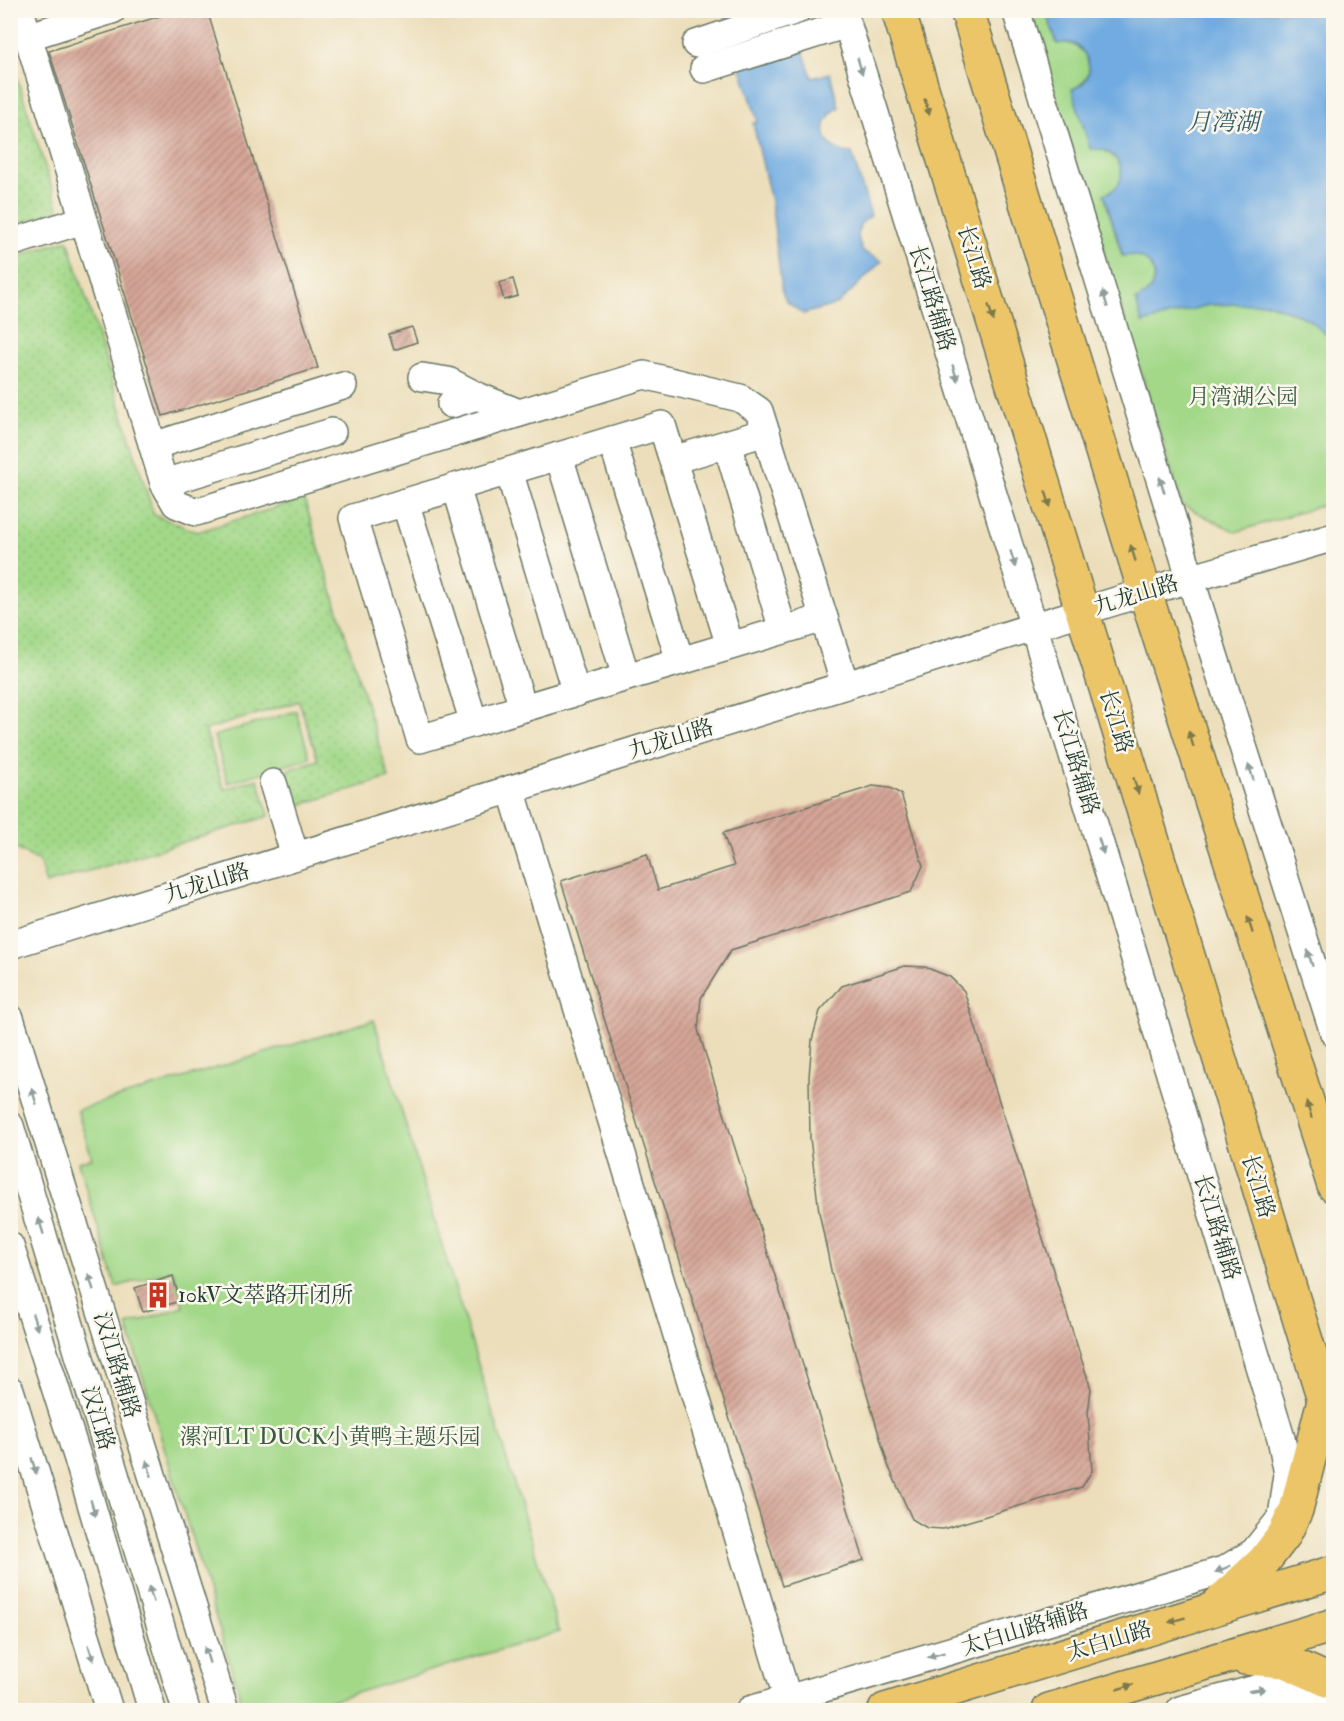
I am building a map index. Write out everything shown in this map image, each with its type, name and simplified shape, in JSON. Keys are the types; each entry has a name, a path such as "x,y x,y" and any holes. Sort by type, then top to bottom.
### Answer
{"main road":[{"name":"长江路","path":"898,10 1334,1432"},
{"path":"967,10 1145,592 1334,1186"},
{"path":"1211,1610 1264,1561 1284,1535 1296,1510 1324,1400"},
{"name":"太白山路","path":"885,1710 1334,1572"},
{"path":"1049,1710 1334,1625"},
{"path":"1228,1657 1286,1661 1334,1683"}],"street":[{"path":"20,10 164,483 176,504 196,512 645,375 740,398 759,411 845,685"},
{"path":"27,37 112,10"},
{"path":"696,44 797,10"},
{"path":"1016,10 1334,1034"},
{"path":"704,69 845,17"},
{"name":"长江路辅路","path":"845,17 1281,1438 1288,1474 1282,1518"},
{"path":"10,243 83,220"},
{"path":"422,377 448,381 519,413"},
{"path":"153,446 343,386"},
{"path":"451,404 477,396"},
{"path":"254,414 276,488"},
{"path":"730,646 662,425 353,518 420,739 824,618"},
{"path":"164,483 332,432"},
{"path":"673,460 766,432"},
{"path":"612,440 680,661"},
{"path":"727,444 783,630"},
{"path":"560,456 627,677"},
{"path":"509,471 576,693"},
{"path":"456,487 524,708"},
{"path":"405,502 474,723"},
{"name":"九龙山路","path":"10,945 1145,592 1334,537"},
{"path":"273,783 295,856"},
{"path":"511,789 790,1705"},
{"name":"汉江路辅路","path":"10,1018 225,1710"},
{"name":"汉江路","path":"10,1126 186,1710"},
{"name":"汉江路","path":"10,1246 78,1460 152,1710"},
{"path":"10,1390 109,1710"},
{"name":"太白山路辅路","path":"750,1710 790,1705 1224,1570 1254,1552 1282,1518"},
{"path":"1180,1710 1259,1688 1302,1691 1334,1701"}],"green space":[{"name":"月湾湖公园","path":"1030,11 1046,11 1057,43 1068,43 1076,47 1083,52 1087,60 1089,68 1087,76 1072,89 1098,148 1114,157 1119,163 1121,178 1119,184 1104,195 1122,256 1132,254 1141,257 1154,272 1153,284 1144,299 1142,323 1208,305 1269,303 1308,319 1333,340 1333,502 1236,532 1182,505"},
{"path":"10,55 59,211 11,226 10,226"},
{"path":"68,240 154,515 197,532 304,499 389,778 296,806 285,771 318,760 299,701 205,730 224,789 258,779 269,816 46,884 39,861 11,846 10,258"},
{"path":"296,711 310,758 228,783 214,736"},
{"name":"漯河LT DUCK小黄鸭主题乐园","path":"374,1020 559,1632 299,1710 244,1710 127,1325 184,1307 173,1270 116,1287 78,1162 92,1158 77,1110"}],"water":[{"path":"723,11 790,11 812,78 830,73 839,107 826,121 825,136 834,148 852,153 871,216 860,224 858,237 862,251 882,261 838,304 803,314 786,301 782,291 771,201 753,123 758,122"},
{"name":"月湾湖","path":"1046,11 1333,11 1333,340 1308,319 1269,303 1208,305 1142,323 1136,300 1152,287 1153,271 1143,259 1123,256 1104,194 1114,189 1119,183 1120,167 1110,153 1101,149 1090,149 1072,89 1081,85 1087,78 1088,62 1076,45 1066,42 1057,44"}],"building":[{"path":"179,10 207,10 318,368 163,416 49,51"},
{"path":"513,279 518,296 504,300 499,283"},
{"path":"412,327 417,342 394,350 389,334"},
{"path":"873,786 890,788 901,794 923,866 911,892 731,950 701,998 698,1030 864,1560 782,1586 561,881 647,854 658,890 734,866 723,833"},
{"path":"905,966 925,967 950,977 964,991 1091,1389 1088,1413 1092,1471 1082,1487 943,1529 927,1528 912,1519 888,1465 832,1275 819,1212 810,1138 809,1077 812,1040 820,1011 842,986"},
{"name":"10kV文萃路开闭所","path":"173,1276 180,1301 143,1312 135,1288"}],"place":[{"name":"10kV文萃路开闭所","path":"158,1295"}]}
